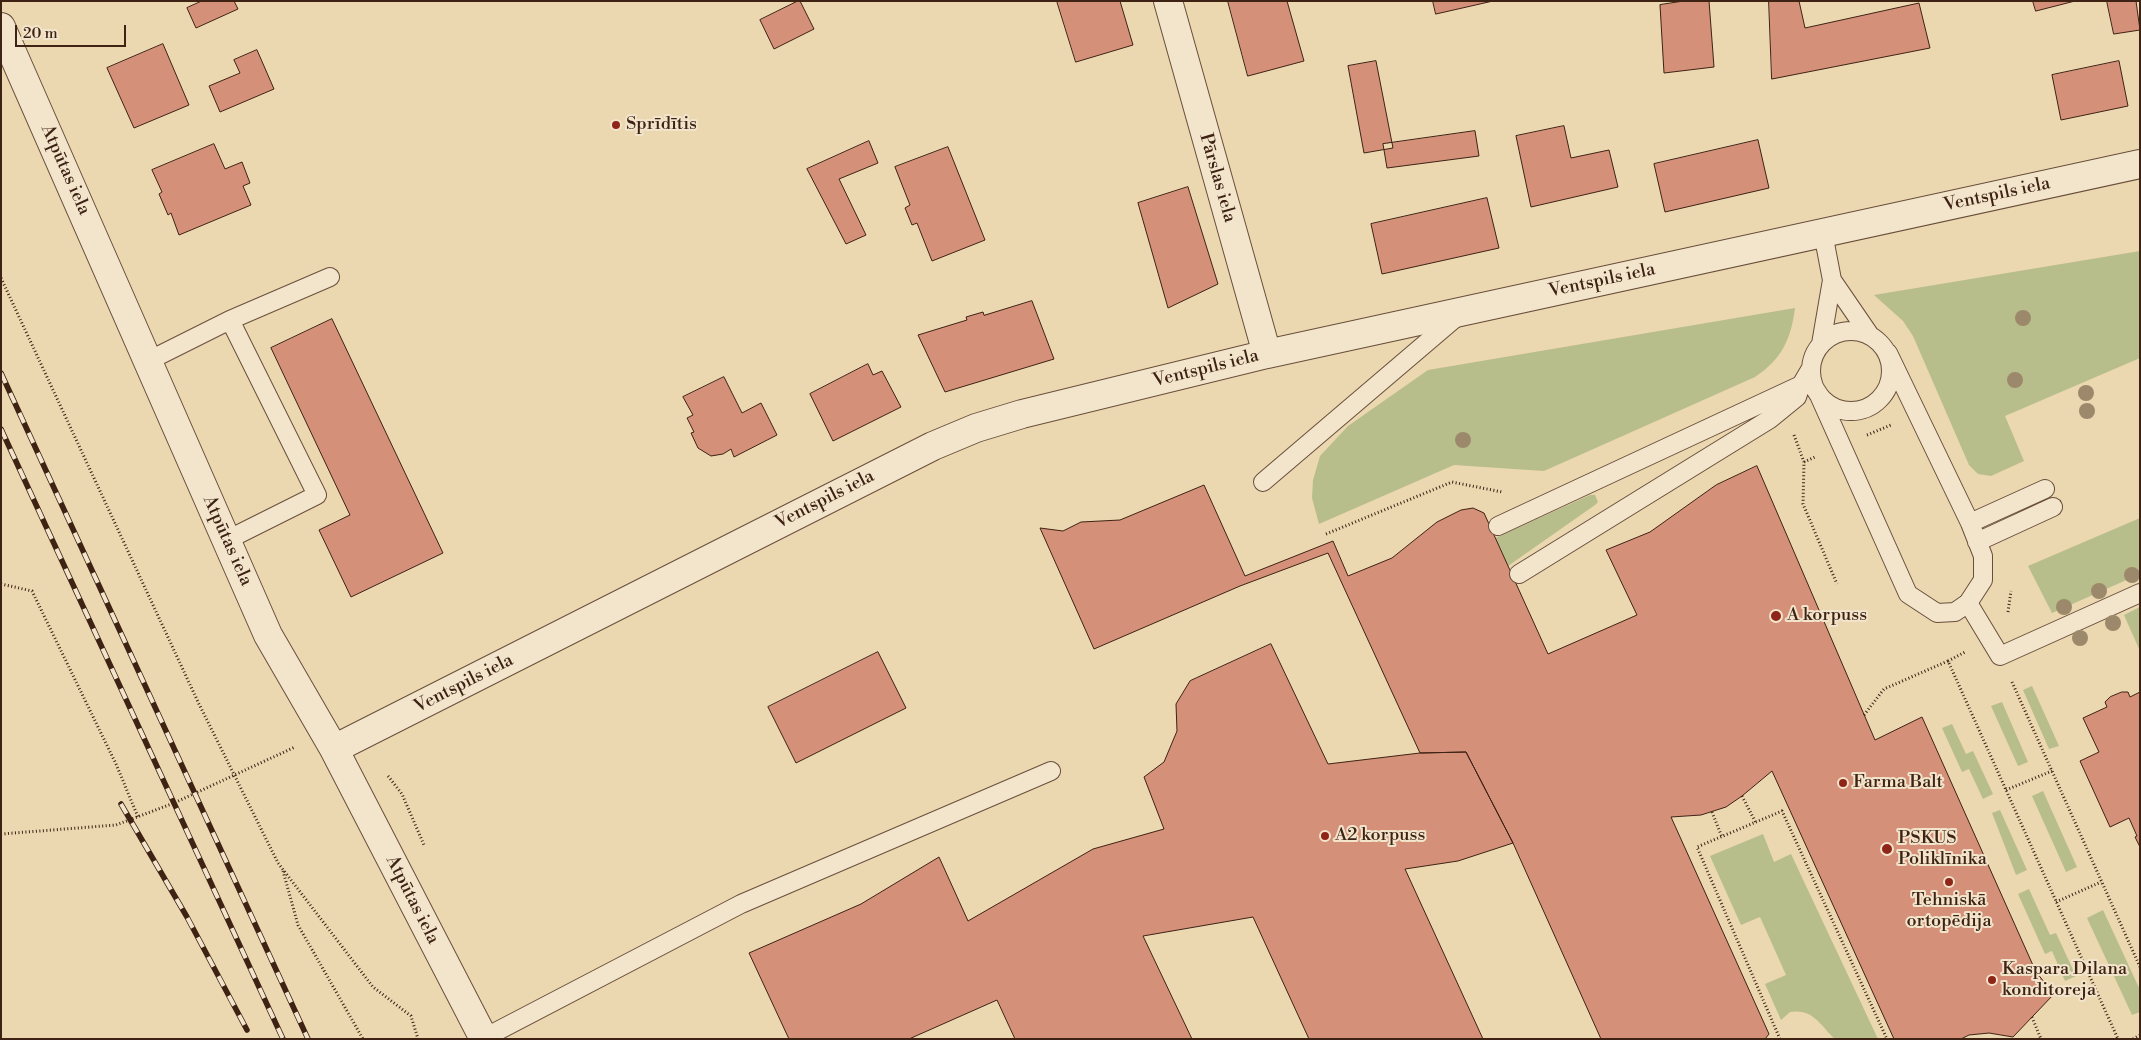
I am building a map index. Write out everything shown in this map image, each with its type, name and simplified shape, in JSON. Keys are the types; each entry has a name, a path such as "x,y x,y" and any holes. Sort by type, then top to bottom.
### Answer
{"street":[{"name":"Pārslas iela","path":"1168,1 1267,354"},
{"name":"Atpūtas iela","path":"1,28 268,634 334,750 484,1039"},
{"name":"Ventspils iela","path":"334,750 933,446 976,428 1022,414 1267,354 2140,164"}],"lane":[{"path":"1519,574 1770,419 1797,397 1820,344 1832,280 1823,233"},
{"path":"148,361 230,320 330,277"},
{"path":"1832,280 1869,334"},
{"path":"1262,482 1463,312"},
{"path":"227,540 317,495 230,320"},
{"path":"1811,368 1812,381 1908,594 1937,613 1955,612 1968,603 1983,580 1983,556 1970,523 1888,353 1880,342 1869,334 1856,330 1843,331 1831,336 1820,344"},
{"path":"1818,393 1827,403 1838,409 1851,411 1865,409 1886,392 1891,380 1892,366 1888,353"},
{"path":"1498,526 1801,385"},
{"path":"1970,523 2045,489"},
{"path":"1977,542 2053,507"},
{"path":"1968,603 2000,656 2140,593"},
{"path":"484,1039 740,904 1051,771"}],"path":[{"path":"1,278 198,704 283,869 373,987 412,1016 418,1039"},
{"path":"1842,446 1917,414"},
{"path":"1793,431 1804,462 1803,504 1838,584"},
{"path":"1326,534 1452,482 1507,493"},
{"path":"1,584 32,591 116,764 138,817"},
{"path":"2000,656 2140,967"},
{"path":"1864,715 1884,689 1948,661 2118,1039"},
{"path":"1,834 116,825 234,776 302,744 334,750"},
{"path":"2006,790 2052,771"},
{"path":"1742,796 1756,823"},
{"path":"1780,1039 1697,847 1782,811 1886,1039"},
{"path":"1712,812 1722,837"},
{"path":"283,869 298,925 363,1039"},
{"path":"2056,902 2102,882"},
{"path":"2032,1017 2041,1039"},
{"path":"2134,1039 2140,1035"}],"green space":[{"path":"2140,251 2140,358 2005,416 2024,461 1991,476 1978,474 1969,465 1913,336 1903,321 1874,295"},
{"path":"1795,308 1791,329 1784,347 1772,363 1755,377 1544,471 1454,465 1319,524 1312,498 1313,480 1320,456 1348,426 1428,370"},
{"path":"1590,495 1595,495 1598,502 1595,505 1508,566 1495,538"},
{"path":"2140,518 2140,574 2052,613 2028,566"},
{"path":"2140,607 2140,651 2124,615"},
{"path":"2032,686 2059,746 2049,749 2023,690"},
{"path":"2002,702 2028,762 2018,766 1991,706"},
{"path":"1952,724 1966,754 1973,751 1993,794 1983,799 1969,769 1962,772 1942,728"},
{"path":"2043,791 2077,867 2066,872 2032,796"},
{"path":"2000,810 2027,870 2016,875 1992,813"},
{"path":"1763,834 1774,862 1791,854 1878,1039 1835,1039 1816,1019 1798,1011 1790,1012 1781,1020 1765,984 1786,975 1760,917 1741,925 1710,856"},
{"path":"2029,889 2050,935 2056,933 2076,976 2065,981 2052,951 2045,954 2018,894"},
{"path":"2103,910 2140,990 2140,1012 2132,1015 2087,918"}],"building":[{"path":"202,1 234,1 238,9 196,28 187,8"},
{"path":"800,1 814,29 774,49 760,20"},
{"path":"1057,1 1120,1 1133,45 1076,62"},
{"path":"1228,1 1287,1 1304,61 1248,76"},
{"path":"1433,1 1493,1 1436,14"},
{"path":"1684,1 1709,1 1714,67 1664,73 1660,5"},
{"path":"1769,1 1799,1 1805,28 1919,3 1930,48 1772,79"},
{"path":"2033,1 2075,1 2036,11"},
{"path":"2107,1 2136,1 2140,30 2114,34"},
{"path":"163,44 189,105 134,128 107,68"},
{"path":"257,50 274,89 220,112 209,86 240,73 234,60"},
{"path":"1376,61 1393,148 1364,153 1348,66"},
{"path":"2119,61 2128,106 2061,120 2052,75"},
{"path":"1564,126 1571,158 1609,150 1618,187 1531,207 1516,136"},
{"path":"1475,131 1479,156 1387,168 1383,144"},
{"path":"1758,140 1769,188 1665,212 1654,164"},
{"path":"869,141 878,163 839,179 866,235 846,244 807,169"},
{"path":"214,144 225,169 242,162 250,183 243,186 251,205 179,235 171,213 168,215 159,194 162,192 152,170"},
{"path":"948,147 985,240 932,261 917,223 912,225 905,208 910,205 895,167"},
{"path":"1188,187 1218,284 1168,308 1138,203"},
{"path":"1487,198 1499,248 1382,274 1371,224"},
{"path":"1032,301 1054,359 945,392 918,335 967,320 966,317 983,312 984,315"},
{"path":"332,319 443,553 351,597 319,530 350,515 271,348"},
{"path":"868,364 873,375 882,371 901,407 833,441 810,394"},
{"path":"724,377 742,413 761,403 777,435 734,457 731,449 723,454 711,456 698,448 691,433 694,432 687,418 693,415 683,397"},
{"name":"A korpuss","path":"1757,466 1875,740 1922,717 2036,972 2054,994 2013,1037 1989,1033 1969,1035 1961,1039 1894,1039 1772,771 1726,807 1701,815 1671,817 1769,1034 1765,1039 1601,1039 1513,843 1466,752 1420,753 1328,553 1240,586 1094,649 1040,528 1063,531 1081,522 1120,520 1204,485 1245,576 1333,541 1348,576 1392,558 1437,522 1461,510 1473,508 1484,513 1548,654 1637,615 1606,550 1650,532 1716,485"},
{"name":"A2 korpuss","path":"1271,644 1328,764 1420,753 1466,752 1513,843 1458,861 1405,869 1483,1039 1309,1039 1253,917 1143,936 1192,1039 1015,1039 997,1000 909,1039 789,1039 749,953 861,904 939,857 968,921 1093,849 1164,829 1144,777 1164,762 1177,731 1176,704 1190,681"},
{"path":"878,652 906,708 796,763 768,707"},
{"path":"2122,692 2128,692 2130,697 2140,692 2140,847 2129,818 2110,827 2080,761 2099,752 2083,718 2107,707 2105,702 2110,697"}],"railway":[{"path":"1,373 308,1039"},
{"path":"1,429 283,1039"},
{"path":"121,804 187,917 247,1030"}],"place":[{"name":"Sprīdītis","path":"616,125"},
{"name":"A korpuss","path":"1776,616"},
{"name":"Farma Balt","path":"1843,783"},
{"name":"A2 korpuss","path":"1325,836"},
{"name":"PSKUS Poliklīnika","path":"1887,849"},
{"name":"Tehniskā ortopēdija","path":"1949,882"},
{"name":"Kaspara Dilana konditoreja","path":"1992,980"}]}
